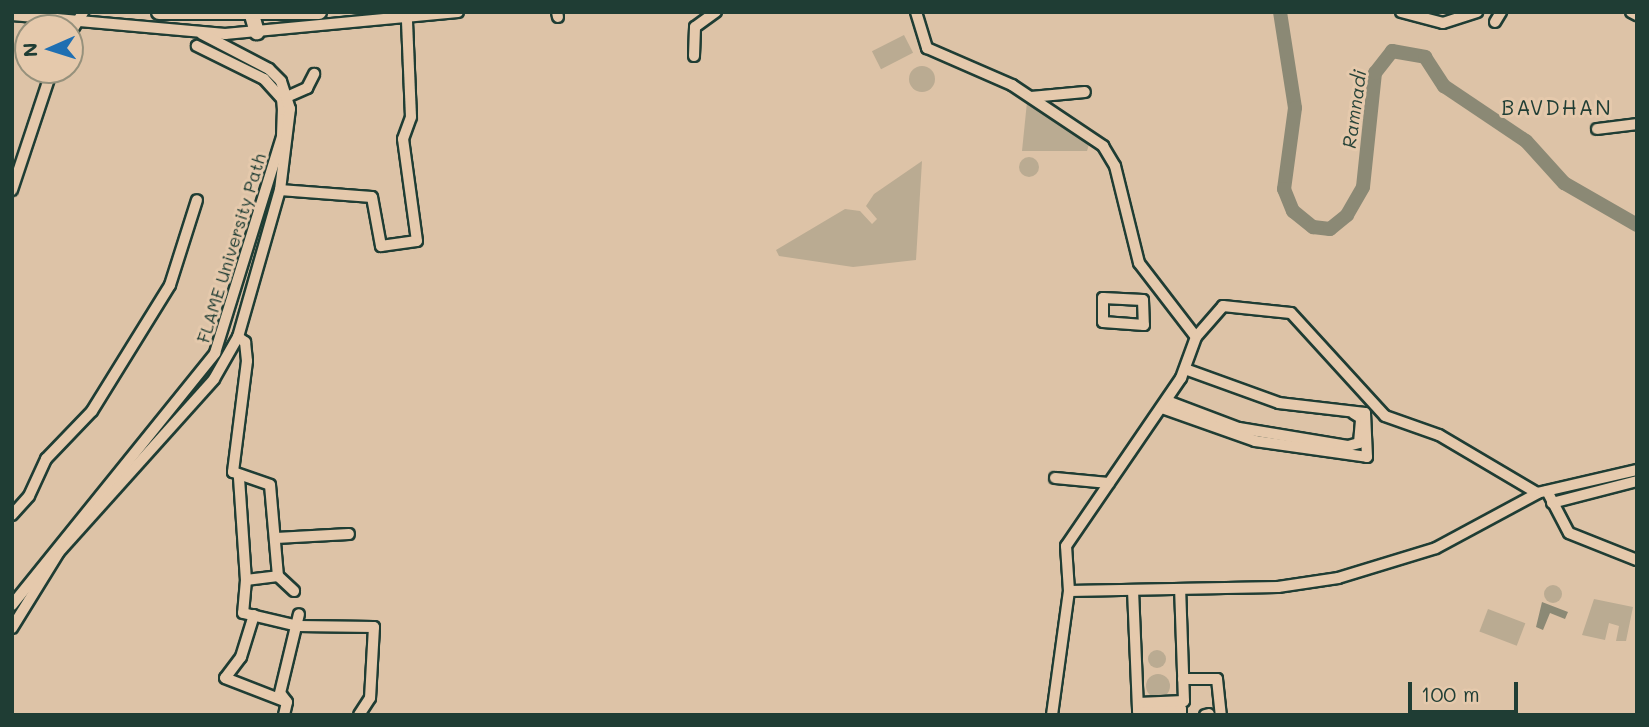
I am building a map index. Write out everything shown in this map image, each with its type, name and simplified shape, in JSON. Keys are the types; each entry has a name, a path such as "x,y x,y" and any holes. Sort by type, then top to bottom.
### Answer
{"highway":[{"path":"159,12 225,15 319,12"},
{"path":"252,15 257,32"}],"street":[{"path":"190,33 197,46 206,38 407,20 458,12"},
{"path":"694,56 695,27 716,12"},
{"path":"916,12 927,48 1031,97 1110,155 1139,264 1196,337"},
{"path":"1401,12 1443,23 1477,12"},
{"path":"1495,22 1501,12"},
{"path":"1631,12 1637,15"},
{"path":"280,190 372,197 380,246 417,241 402,139 411,117 407,20"},
{"path":"12,626 60,552 226,360 238,337 280,190 290,141 289,96 268,69 206,38 190,33 84,24"},
{"name":"FLAME University Path","path":"12,605 215,354 282,136 283,110 282,99 264,79 197,46"},
{"path":"289,96 307,88 314,74"},
{"path":"12,190 47,84"},
{"path":"1031,97 1085,92"},
{"path":"1597,129 1637,124"},
{"path":"12,515 30,496 46,459 92,411 170,285 197,200"},
{"path":"1135,299 1145,302 1143,327 1103,323 1104,298 1135,299 1154,286"},
{"path":"1052,715 1069,591 1066,546 1164,405 1184,371 1196,337 1223,306 1291,313 1385,415 1438,435 1543,492 1569,533 1637,560"},
{"path":"238,337 245,342 247,361 232,467 239,478 246,580 243,613 298,626 374,627 370,698 359,715"},
{"path":"215,354 226,360"},
{"path":"1164,405 1265,443 1367,457 1365,413 1279,403 1184,371"},
{"path":"1164,405 1266,435 1359,443 1360,415 1273,404 1184,371"},
{"path":"1069,591 1278,587 1338,578 1436,548 1543,492 1637,470"},
{"path":"239,478 271,485 278,576 294,591"},
{"path":"1055,478 1109,483"},
{"path":"1552,503 1637,481"},
{"path":"276,538 349,534"},
{"path":"246,580 278,576"},
{"path":"1138,703 1184,701 1180,589"},
{"path":"1133,590 1138,712 1181,709 1181,715"},
{"path":"287,702 280,693 299,614"},
{"path":"254,615 241,657 225,678 287,702"},
{"path":"1183,679 1217,679 1221,715"},
{"path":"284,715 287,702"}],"shaded area":[{"path":"904,35 913,53 881,69 872,51"},
{"path":"922,66 931,70 935,79 931,88 922,92 913,88 909,79 913,70"},
{"path":"1027,102 1089,144 1087,151 1022,151"},
{"path":"1029,157 1036,160 1039,167 1036,174 1029,177 1022,174 1019,167 1022,160"},
{"path":"922,161 916,260 853,267 779,256 776,250 845,209 860,211 872,224 877,219 866,206 874,194"},
{"path":"1549,585 1557,585 1562,594 1560,601 1549,603 1544,598 1544,590"},
{"path":"1594,599 1633,607 1626,641 1616,641 1619,626 1609,623 1605,640 1582,635"},
{"path":"1542,602 1568,612 1565,619 1550,613 1543,630 1536,627"},
{"path":"1488,609 1525,623 1517,646 1479,631"},
{"path":"1157,650 1163,653 1166,659 1163,665 1157,668 1151,665 1148,659 1151,653"},
{"path":"1158,674 1169,681 1170,686 1163,697 1158,698 1147,691 1146,686 1153,675"}],"waterway":[{"name":"Ramnadi","path":"1280,12 1295,108 1284,189 1293,211 1313,227 1330,229 1347,215 1363,187 1375,73 1392,51 1425,57 1444,86 1526,141 1564,183 1637,225"}],"district":[{"name":"BAVDHAN","path":"1557,107"}]}
